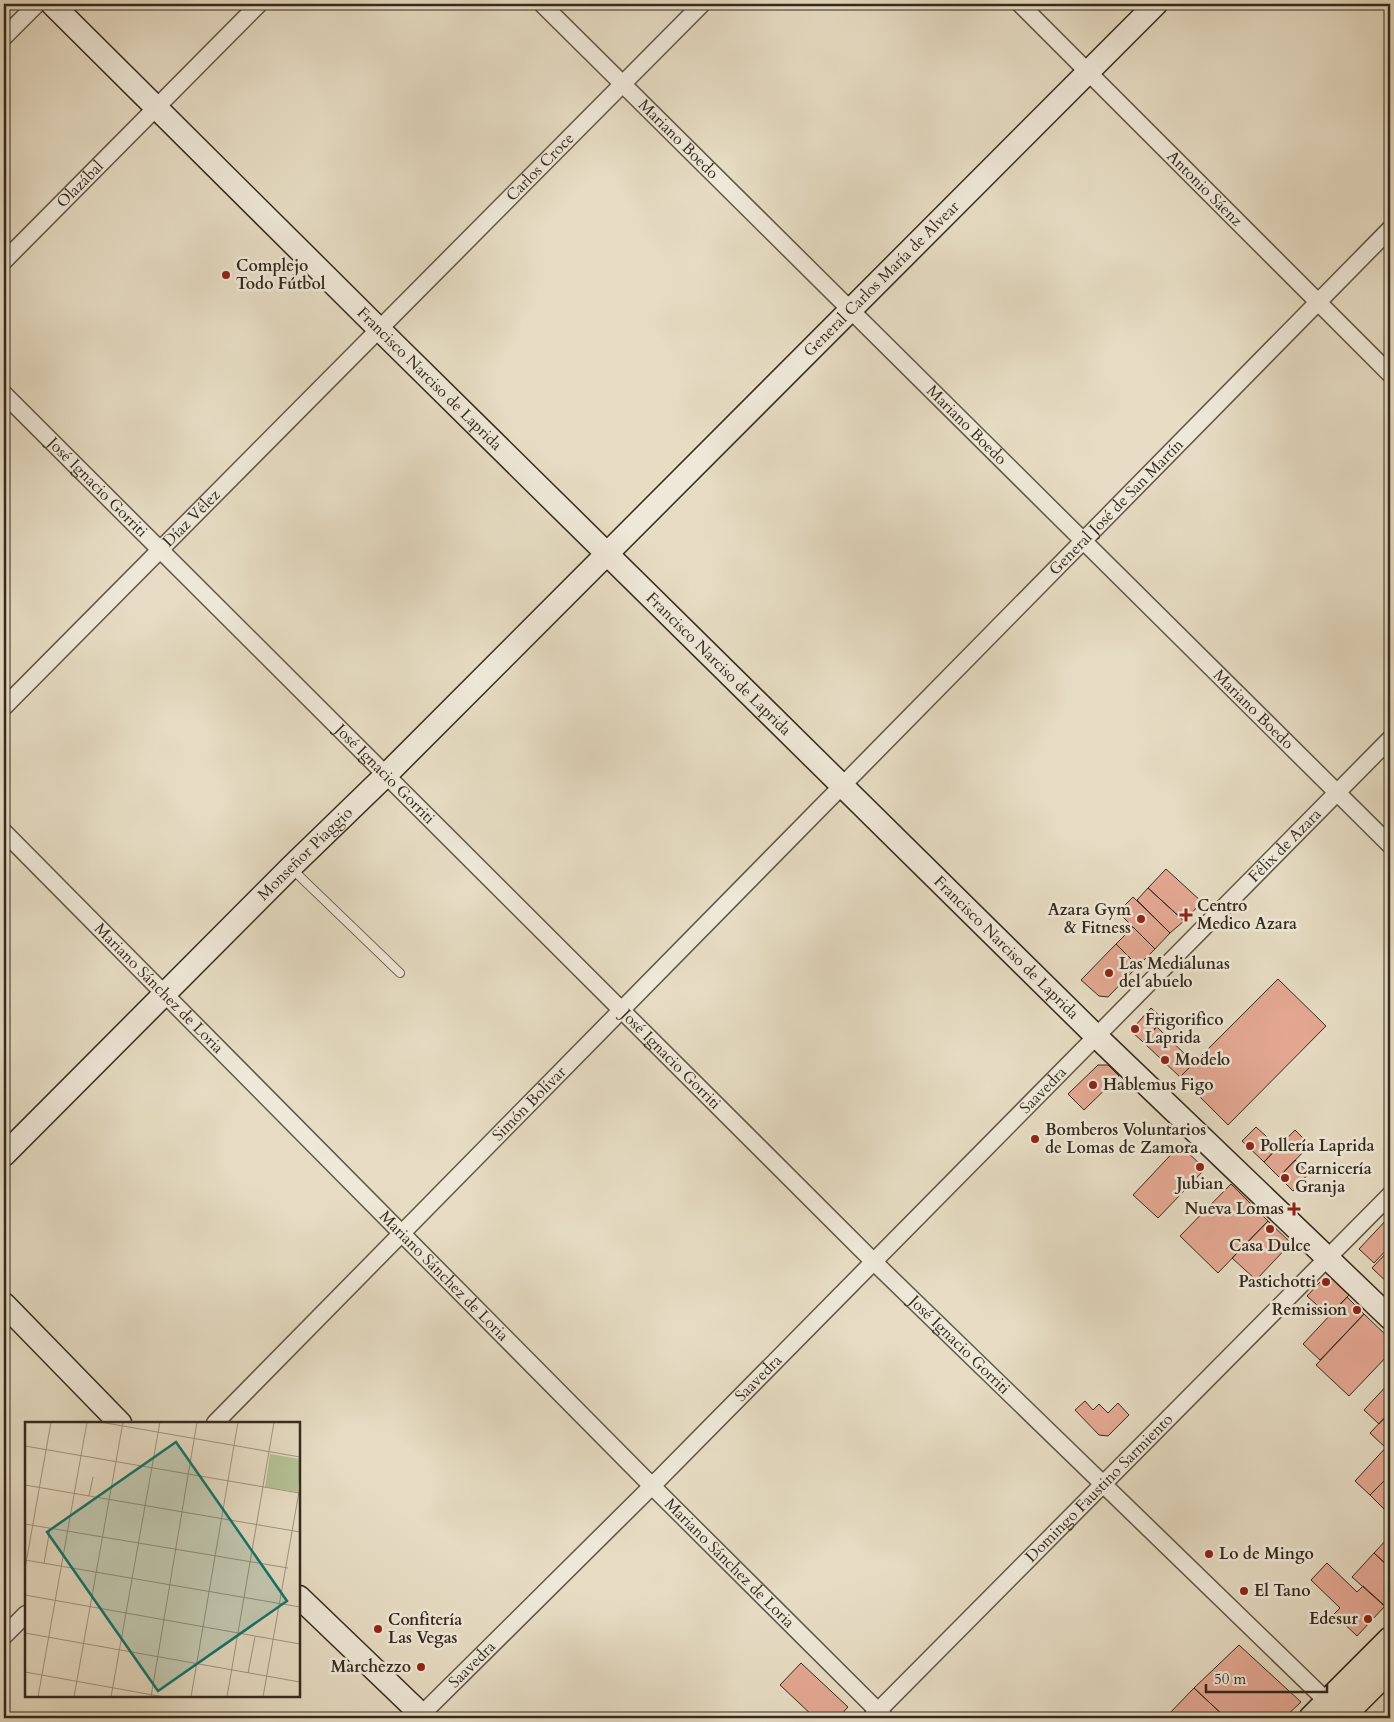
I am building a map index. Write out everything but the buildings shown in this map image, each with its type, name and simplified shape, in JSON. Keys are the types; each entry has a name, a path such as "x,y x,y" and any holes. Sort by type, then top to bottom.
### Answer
{"main road":[{"path":"1334,1715 1390,1640"},
{"path":"1334,1715 1390,1668"}],"street":[{"path":"4,37 37,4"},
{"name":"Francisco Narciso de Laprida","path":"52,4 1097,1037 1390,1318"},
{"name":"Olazábal","path":"4,261 259,4"},
{"name":"Mariano Boedo","path":"542,4 1390,845"},
{"name":"Carlos Croce","path":"379,329 702,4"},
{"name":"Antonio Sáenz","path":"1020,4 1390,374"},
{"name":"General Carlos María de Alvear","path":"607,553 1156,4"},
{"name":"General José de San Martín","path":"844,786 1390,229"},
{"name":"Díaz Vélez","path":"4,707 379,329"},
{"name":"José Ignacio Gorriti","path":"4,394 874,1262 1104,1484 1334,1715"},
{"name":"Monseñor Piaggio","path":"4,1155 607,553"},
{"name":"Félix de Azara","path":"1097,1037 1390,740"},
{"name":"Simón Bolívar","path":"216,1422 844,786"},
{"name":"Mariano Sánchez de Loria","path":"4,832 878,1716"},
{"name":"Saavedra","path":"421,1717 1097,1037"},
{"name":"Domingo Faustino Sarmiento","path":"878,1716 1390,1195"},
{"path":"4,1304 119,1422"},
{"path":"300,1598 421,1717"},
{"path":"4,1636 25,1615"}],"lane":[{"path":"291,867 400,973"}],"place":[{"name":"Complejo Todo Fútbol","path":"226,275"},
{"name":"Centro Medico Azara","path":"1186,915"},
{"name":"Azara Gym & Fitness","path":"1141,919"},
{"name":"Las Medialunas del abuelo","path":"1109,973"},
{"name":"Frigorifico Laprida","path":"1135,1029"},
{"name":"Modelo","path":"1165,1060"},
{"name":"Hablemus Figo","path":"1093,1085"},
{"name":"Bomberos Voluntarios de Lomas de Zamora","path":"1035,1139"},
{"name":"Pollería Laprida","path":"1250,1146"},
{"name":"Jubian","path":"1200,1167"},
{"name":"Carnicería Granja","path":"1285,1178"},
{"name":"Nueva Lomas","path":"1294,1209"},
{"name":"Casa Dulce","path":"1270,1229"},
{"name":"Pastichotti","path":"1326,1282"},
{"name":"Remission","path":"1357,1310"},
{"name":"Lo de Mingo","path":"1209,1554"},
{"name":"El Tano","path":"1244,1591"},
{"name":"Edesur","path":"1368,1619"},
{"name":"Confitería Las Vegas","path":"378,1629"},
{"name":"Marchezzo","path":"421,1667"}]}
